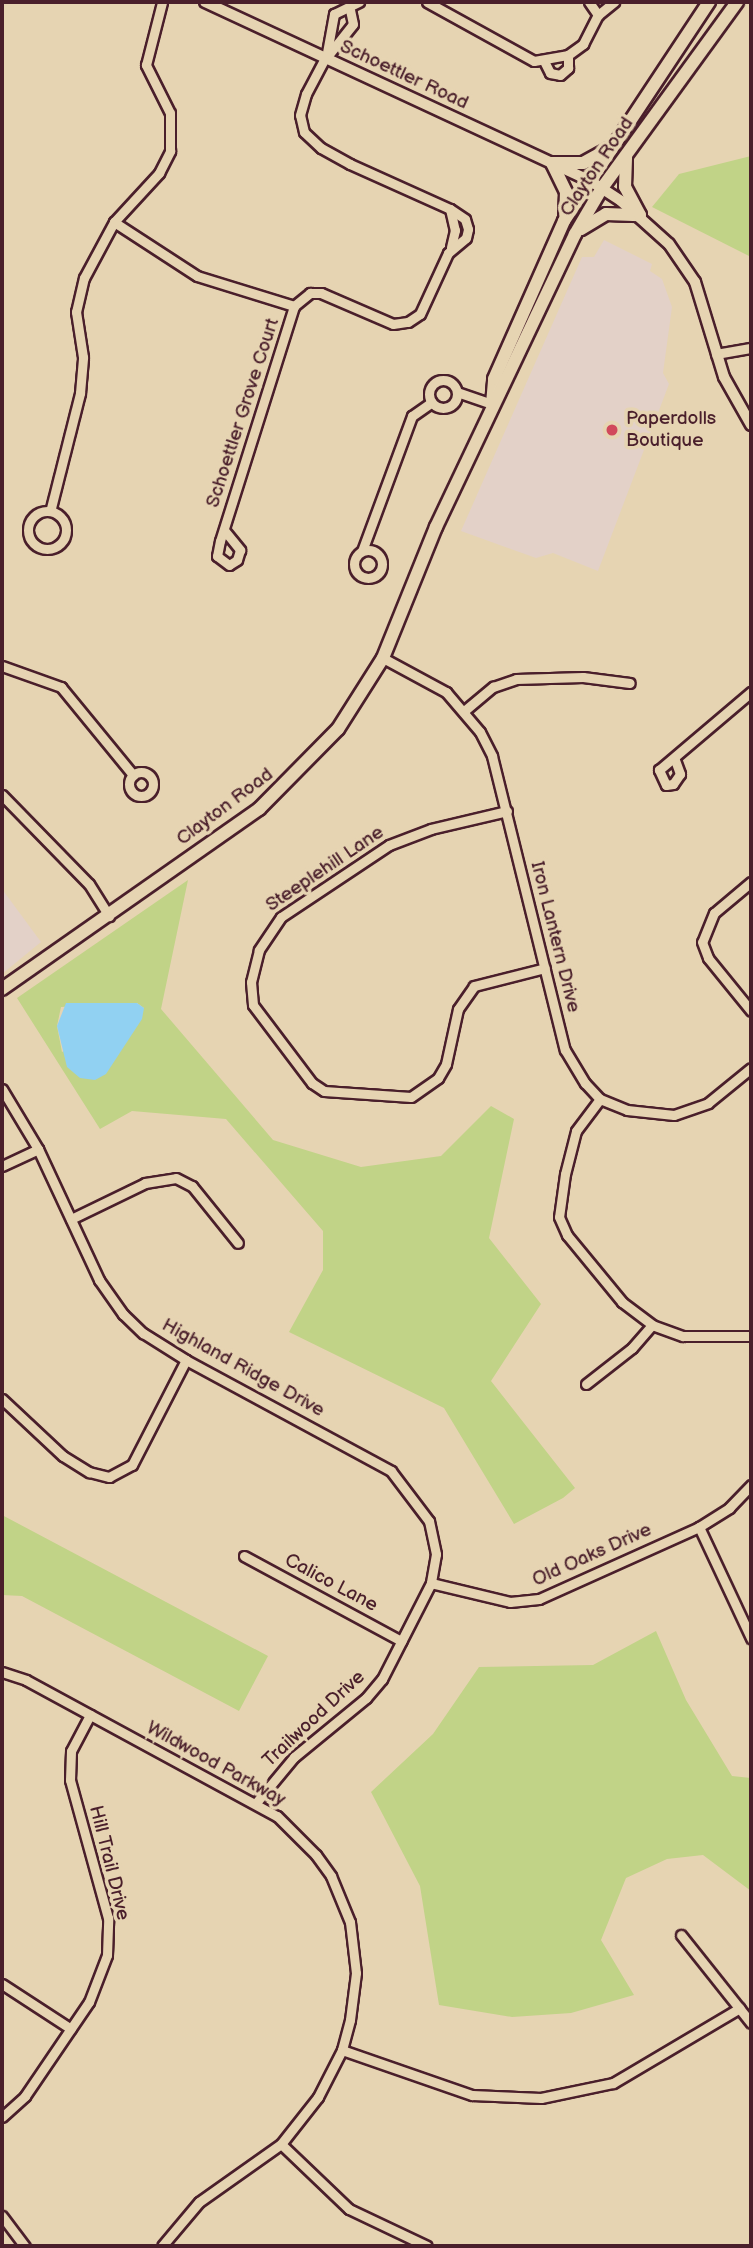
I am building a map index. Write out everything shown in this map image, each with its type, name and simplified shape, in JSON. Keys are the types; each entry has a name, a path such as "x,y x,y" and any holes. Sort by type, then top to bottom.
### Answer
{"main road":[{"name":"Clayton Road","path":"492,404 494,379 564,221 709,2"},
{"name":"Clayton Road","path":"2,989 109,916 285,786 338,729 383,658 492,404 505,389 575,234 602,188 737,2"},
{"path":"564,221 566,192 552,163 583,163 611,147"},
{"path":"575,234 606,214 640,215 625,187 626,157"}],"street":[{"path":"51,508 64,523 65,536 57,546 45,549 30,539 28,528 34,517 51,508 82,377 78,294 114,222 159,173 170,151 170,113 146,65 162,2"},
{"name":"Schoettler Road","path":"205,2 589,180 640,215 669,244 695,282 716,354 751,425"},
{"path":"326,58 334,14 350,10 359,2"},
{"path":"427,2 521,56 544,61 568,55 592,31 597,15 614,2"},
{"path":"589,2 597,15"},
{"path":"326,58 353,24 350,10"},
{"path":"544,61 550,73 560,75 568,68 568,55"},
{"name":"Schoettler Grove Court","path":"225,530 295,306 310,293 321,293 393,324 408,322 420,314 450,251 466,238 468,229 465,219 450,209 350,164 321,148 304,132 300,116 306,94 326,58"},
{"path":"114,222 197,276 295,306"},
{"path":"716,354 751,348"},
{"path":"432,402 430,389 440,380 453,384 457,392 492,404"},
{"path":"432,402 448,407 457,392"},
{"path":"362,551 412,416 432,402"},
{"name":"Iron Lantern Drive","path":"383,658 446,692 464,710 492,757 565,1050 574,1070 600,1099"},
{"path":"2,666 61,687 133,775"},
{"path":"464,710 494,687 516,678 583,677 630,683"},
{"path":"675,760 678,752 751,692"},
{"path":"2,795 89,884 109,916"},
{"name":"Steeplehill Lane","path":"507,811 431,829 389,845 281,917 259,950 251,982 253,1005 304,1073 324,1091 411,1097 439,1078 446,1064 458,1009 474,986 545,968"},
{"path":"751,882 714,913 702,942 708,958 751,1011"},
{"path":"751,1068 708,1103 690,1112 654,1115 600,1099 576,1131 559,1217 567,1235 621,1302 652,1325 683,1336 751,1336"},
{"name":"Highland Ridge Drive","path":"2,1089 38,1149 99,1280 122,1314 186,1360 391,1471 429,1521 436,1554 431,1583"},
{"path":"2,1166 38,1149"},
{"path":"71,1219 145,1183 176,1178 192,1186 238,1243"},
{"path":"586,1384 632,1348 652,1325"},
{"path":"2,1399 63,1456 109,1477 132,1465 186,1360"},
{"name":"Old Oaks Drive","path":"431,1583 509,1602 538,1599 699,1527 729,1508 751,1485"},
{"path":"699,1527 751,1638"},
{"name":"Calico Lane","path":"244,1556 401,1641"},
{"name":"Trailwood Drive","path":"256,1803 294,1757 366,1698 382,1679 431,1583"},
{"name":"Wildwood Parkway","path":"2,1672 26,1680 277,1816 316,1855 331,1876 350,1922 356,1973 342,2050 318,2097 281,2144 199,2202 163,2246"},
{"name":"Hill Trail Drive","path":"2,2117 25,2096 71,2029 103,1974 109,1939 108,1919 70,1780 71,1751 90,1715"},
{"path":"681,1935 751,2022"},
{"path":"2,1984 71,2029"},
{"path":"342,2050 472,2095 541,2098 613,2083 740,2008"},
{"path":"281,2144 349,2209 427,2246"},
{"path":"2,2216 25,2246"}],"shaded area":[{"path":"604,240 652,264 650,271 662,279 672,307 663,373 669,384 598,571 553,553 536,558 461,531 582,257 594,257"},
{"path":"2,889 41,942 2,974"}],"green space":[{"path":"751,156 751,257 652,207 679,174"},
{"path":"188,880 161,1009 273,1140 361,1167 441,1156 491,1106 514,1119 489,1238 541,1304 491,1381 575,1488 563,1498 514,1524 444,1408 289,1332 323,1270 323,1231 226,1119 132,1111 100,1129 17,998","holes":["137,1003 144,1008 62,1052 57,1026 61,1007"]},
{"path":"2,1515 268,1656 239,1711 22,1596 2,1595"},
{"path":"656,1631 686,1700 732,1776 751,1778 751,1891 703,1855 667,1859 626,1878 601,1940 634,1995 571,2013 512,2017 439,2005 420,1886 371,1792 433,1734 479,1667 593,1665"}],"water":[{"path":"66,1003 137,1003 144,1008 142,1019 106,1074 95,1080 80,1078 67,1067 57,1026"}],"place":[{"name":"Paperdolls Boutique","path":"612,430"}]}
